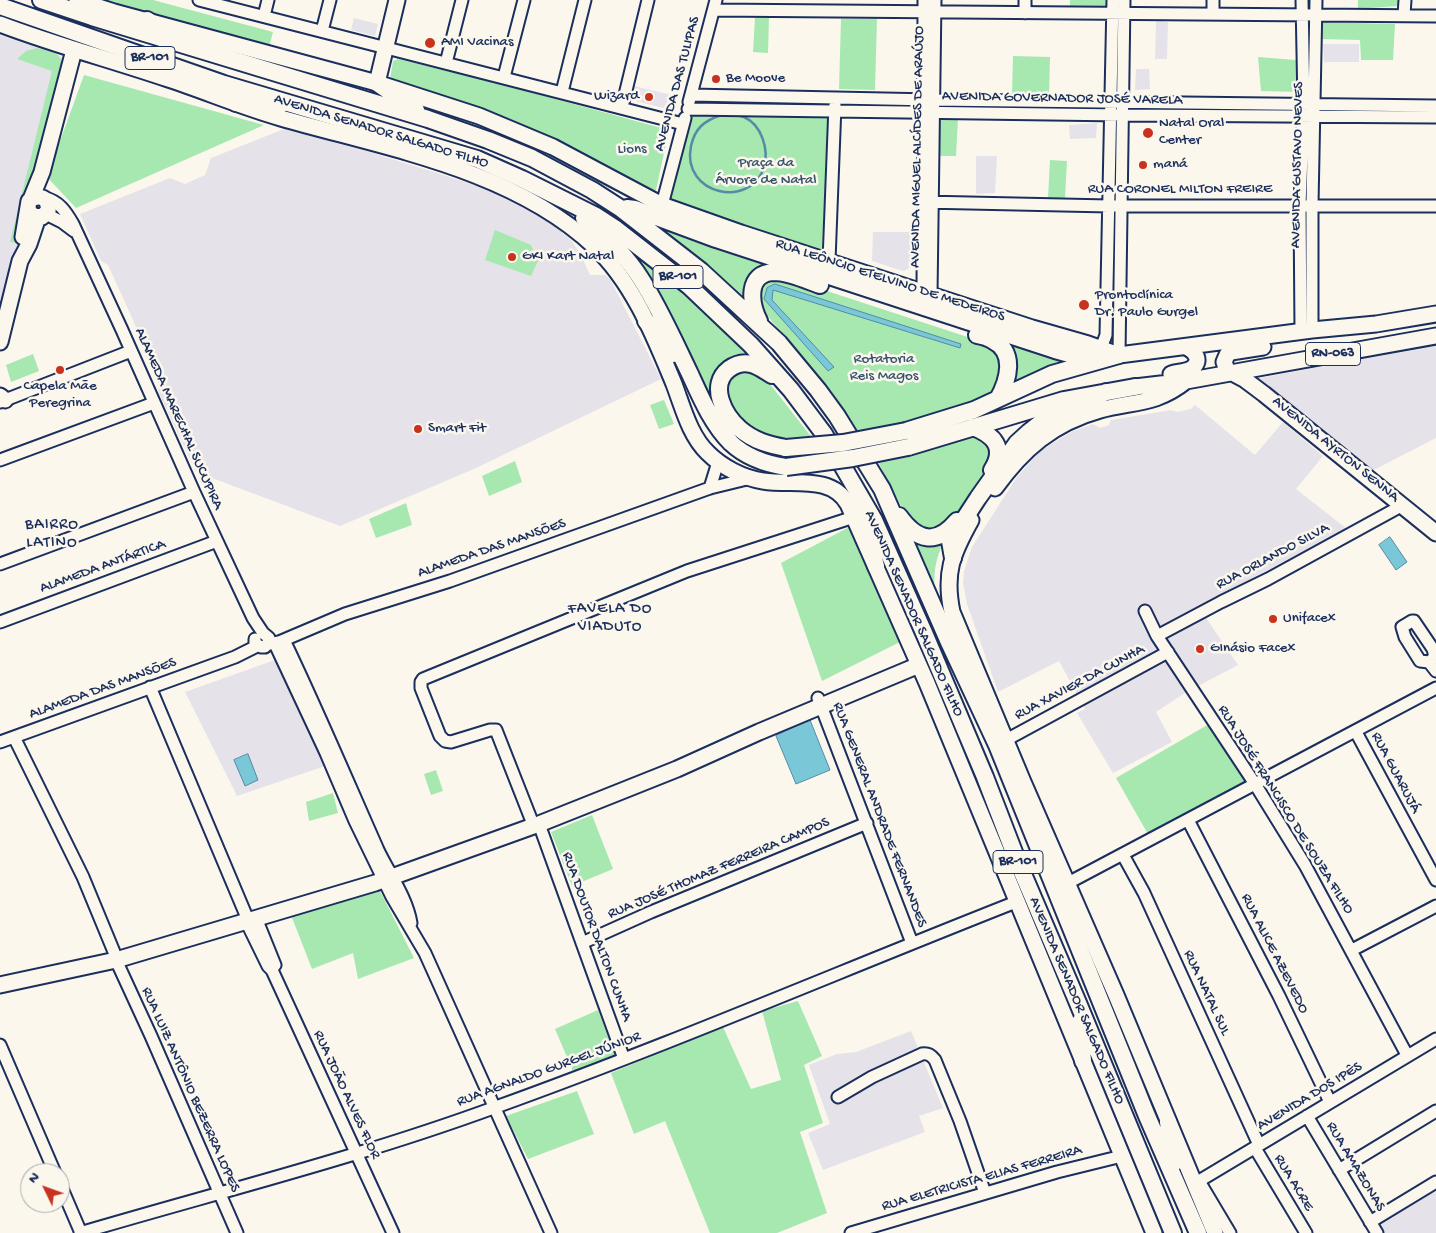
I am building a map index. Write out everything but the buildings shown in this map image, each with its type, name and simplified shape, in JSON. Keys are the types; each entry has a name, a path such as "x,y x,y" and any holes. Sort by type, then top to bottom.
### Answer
{"highway":[{"name":"AVENIDA SENADOR SALGADO FILHO","path":"41,0 428,119 532,158 586,186 620,208 702,271 779,343 818,390 851,438 882,489 948,640 1002,743 1148,1116 1198,1233"},
{"name":"AVENIDA SENADOR SALGADO FILHO","path":"0,6 224,84 477,159 596,216 616,229 663,265 739,333 783,381 824,434 874,520 918,618 985,777 1016,860 1078,1003 1173,1233"},
{"path":"147,20 192,40 207,52"},
{"path":"377,83 428,119"},
{"path":"236,103 265,106 301,106"},
{"path":"556,196 612,242 632,265 642,280 714,422 732,444 761,461 786,467 853,458 907,439 974,410 1052,374 1100,348"},
{"path":"620,208 635,209 735,245 1045,347 1100,348 1119,355"},
{"path":"763,327 752,306 751,293 754,285 760,278 774,272 792,276 992,340 1001,346 1009,364 1005,386 998,399"},
{"path":"646,321 690,376"},
{"path":"783,381 758,366 744,363 738,364 729,369 720,380 719,395 725,411 740,429 766,445 786,448 907,439 973,427 1064,400 1135,387"},
{"path":"954,555 950,542 1017,443 1043,421 1108,391"},
{"path":"882,489 904,523 917,534 926,538 944,535 958,520 998,462 999,455 995,441 973,427"},
{"path":"858,494 862,518 876,566"},
{"path":"1002,743 1023,782"},
{"path":"1078,1003 1083,1062"},
{"path":"1168,1122 1178,1186"}],"main road":[{"path":"78,0 377,83 498,124 553,147 662,205"},
{"path":"377,83 397,0"},
{"name":"AVENIDA SENADOR SALGADO FILHO","path":"0,24 279,117 431,160 493,182 530,199 563,220 594,246 625,284 646,321 662,356 694,436 706,452 718,462 751,478 763,481 812,483 826,486 843,496 917,660 1154,1233"},
{"path":"0,342 22,257 38,206 42,172 74,50"},
{"name":"RUA LEÔNCIO ETELVINO DE MEDEIROS","path":"662,205 741,234 1100,348"},
{"name":"RN-063","path":"1119,355 1307,330 1376,324 1436,314"},
{"path":"1230,372 1227,370 1224,362 1227,355 1231,352 1354,332 1376,324"},
{"name":"RN-063","path":"1135,387 1186,381 1436,336"},
{"path":"1108,391 1136,380 1190,370 1196,362 1196,355 1186,347"},
{"name":"AVENIDA AYRTON SENNA","path":"1230,372 1244,379 1264,394 1436,533"},
{"name":"AVENIDA SENADOR SALGADO FILHO","path":"1002,743 952,612 948,584 950,566 970,521 1006,472 1027,449 1045,434 1062,424 1087,414 1166,395 1186,381"},
{"path":"0,985 115,956 248,918 385,874 535,822 677,768 819,702 917,660"},
{"path":"1023,782 1112,986 1215,1233"},
{"path":"0,976 115,956"}],"street":[{"path":"264,16 268,0"},
{"path":"322,31 330,0"},
{"path":"446,63 462,0"},
{"path":"504,77 524,0"},
{"path":"562,92 585,0"},
{"path":"622,107 648,0"},
{"path":"1025,0 1025,13"},
{"path":"1113,0 1118,14 1115,205 1119,355"},
{"path":"1118,14 1124,0"},
{"path":"1213,0 1213,13"},
{"name":"AVENIDA GUSTAVO NEVES","path":"1302,0 1309,110"},
{"name":"AVENIDA GUSTAVO NEVES","path":"1307,330 1306,205 1309,110 1316,0"},
{"path":"1404,0 1404,15"},
{"path":"205,1 683,124"},
{"path":"715,5 929,6 1025,13 1436,16"},
{"name":"AVENIDA DAS TULIPAS","path":"662,205 715,5"},
{"name":"AVENIDA MIGUEL ALCÍDES DE ARAÚJO","path":"927,294 929,6"},
{"name":"AVENIDA GOVERNADOR JOSÉ VARELA","path":"691,95 1117,103 1436,116"},
{"path":"829,261 835,98"},
{"name":"AVENIDA GOVERNADOR JOSÉ VARELA","path":"688,109 1117,115 1436,106"},
{"name":"ALAMEDA MARECHAL SUCUPIRA","path":"38,206 53,200 68,214 253,618 326,753 355,820 368,838 385,874 400,912 411,927 425,953 551,1233"},
{"name":"RUA CORONEL MILTON FREIRE","path":"928,202 1115,205 1436,206"},
{"path":"38,206 76,232"},
{"path":"1100,348 1116,233"},
{"path":"1100,348 1119,335"},
{"path":"2,400 131,351"},
{"path":"0,460 154,403"},
{"path":"710,488 718,462"},
{"name":"ALAMEDA DAS MANSÕES","path":"0,742 235,658 266,640 458,578 710,488 751,478"},
{"path":"0,564 194,492"},
{"name":"RUA ORLANDO SILVA","path":"1157,636 1403,506"},
{"name":"RUA DOUTOR DALTON CUNHA","path":"624,1059 535,822 496,730 446,742 440,736 421,684 423,679 687,571 854,517"},
{"name":"ALAMEDA ANTÁRTICA","path":"0,622 217,541"},
{"name":"RUA JOSÉ FRANCISCO DE SOUZA FILHO","path":"1145,611 1157,636 1255,784 1305,865 1407,1055"},
{"name":"RUA XAVIER DA CUNHA","path":"1002,743 1168,652"},
{"name":"RUA JOÃO ALVES FLOR","path":"150,687 268,966 272,970 393,1233"},
{"path":"1068,884 1436,688"},
{"name":"RUA GENERAL ANDRADE FERNANDES","path":"819,702 912,943"},
{"name":"RUA GUARUJÁ","path":"1356,732 1436,880"},
{"name":"RUA LUIZ ANTÔNIO BEZERRA LOPES","path":"14,737 82,877 236,1233"},
{"name":"RUA ALICE AZEVEDO","path":"1188,820 1279,996 1330,1102"},
{"name":"RUA JOSÉ THOMAZ FERREIRA CAMPOS","path":"582,943 651,912 867,823"},
{"name":"RUA NATAL SUL","path":"1123,855 1144,893 1257,1146"},
{"name":"RUA AGNALDO GURGEL JÚNIOR","path":"81,1233 218,1193 237,1183 356,1154 494,1108 780,998 1016,902"},
{"path":"1352,950 1436,906"},
{"name":"AVENIDA DOS IPÊS","path":"1230,1233 1199,1181 1436,1039"},
{"path":"0,1045 3,1060 50,1163"},
{"path":"838,1097 872,1077 922,1054 931,1055 935,1060 960,1121 985,1193"},
{"path":"1339,1170 1436,1111"},
{"name":"RUA AMAZONAS","path":"1307,1116 1377,1233"},
{"name":"RUA ACRE","path":"1257,1146 1306,1233"},
{"name":"RUA ELETRICISTA ELIAS FERREIRA","path":"851,1233 1057,1172 1122,1156"},
{"path":"1370,1222 1436,1182"},
{"path":"70,1207 81,1233"}],"shaded area":[{"path":"354,18 378,24 375,36 351,30"},
{"path":"1156,21 1168,22 1167,59 1155,59"},
{"path":"0,35 59,55 63,59 0,314"},
{"path":"1323,44 1359,44 1359,62 1324,62"},
{"path":"1136,69 1149,69 1150,89 1135,90"},
{"name":"Wizard","path":"630,85 672,95 668,109 627,99"},
{"path":"1097,123 1096,138 1070,139 1069,125"},
{"path":"284,129 366,151 491,191 514,201 553,225 571,240 581,255 590,275 605,275 610,279 661,379 476,468 340,526 196,472 159,393 158,379 133,320 108,265 101,261 80,214 170,178 185,184 205,175 211,158"},
{"path":"976,156 997,156 995,193 976,194"},
{"path":"873,232 910,232 912,264 908,269 903,271 872,261"},
{"path":"1436,346 1436,438 1366,474 1254,379"},
{"path":"1195,405 1255,455 1283,422 1323,456 1296,489 1347,529 1198,606 1238,665 1185,693 1156,712 1172,742 1113,773 1077,713 1085,709 1059,661 998,692 967,604 963,583 964,571 972,547 1017,477 1040,451 1071,432 1093,424 1100,428 1109,425 1111,420 1171,410 1177,412 1191,409"},
{"path":"275,660 328,765 237,796 185,692"},
{"path":"911,1031 943,1108 919,1116 925,1132 823,1170 808,1133 830,1124 809,1065 837,1054 856,1052"},
{"path":"1436,1189 1436,1233 1381,1233 1377,1225"}],"green space":[{"path":"101,0 153,0 273,32 268,51"},
{"path":"1070,0 1107,0 1107,9 1070,8"},
{"path":"1358,0 1398,0 1398,6 1358,9"},
{"path":"769,17 768,53 753,52 755,18"},
{"path":"841,19 877,19 875,90 839,89"},
{"path":"1320,22 1395,24 1393,60 1361,60 1360,40 1320,39"},
{"path":"37,48 57,55 62,61 62,66 18,243 10,242 52,71 17,59 26,51"},
{"path":"1013,56 1050,57 1049,96 1012,95"},
{"path":"1258,57 1296,60 1298,92 1261,91"},
{"name":"Lions","path":"398,59 500,84 669,130 656,190 653,193 447,98 390,79 393,61"},
{"path":"84,75 264,125 76,208 47,177"},
{"name":"Praça da Árvore de Natal","path":"692,111 828,116 822,250 668,204"},
{"path":"941,118 958,118 956,156 939,156"},
{"path":"1050,160 1067,161 1065,198 1048,198"},
{"path":"647,223 775,268 747,306"},
{"path":"611,228 663,272 756,358 740,358 725,363 713,381 729,427 805,452 806,458 770,456 760,453 741,443 722,425"},
{"name":"GKI Kart Natal","path":"495,230 531,245 538,261 531,276 485,260"},
{"name":"Rotatoria Reis Magos","path":"775,274 992,345 999,353 1001,359 1002,373 1000,379 988,394 977,401 889,426 857,431 839,404 757,303 759,283"},
{"path":"998,338 1075,359 1008,390"},
{"path":"33,354 39,371 11,382 6,365"},
{"path":"741,368 754,371 766,379 813,439 772,441 747,428 724,397 727,376"},
{"path":"664,400 674,424 659,429 650,405"},
{"path":"970,434 989,443 992,463 948,527 934,534 911,525 877,460"},
{"path":"515,461 522,482 489,496 482,476"},
{"path":"406,503 412,525 376,538 369,519"},
{"path":"853,525 900,642 822,681 781,563"},
{"path":"907,533 945,538 935,568 936,599"},
{"path":"1209,724 1248,782 1149,836 1116,778"},
{"path":"436,770 443,791 431,795 424,774"},
{"path":"333,793 338,813 309,821 306,802"},
{"path":"592,815 613,869 572,886 551,832"},
{"path":"380,891 414,958 358,979 353,953 312,969 291,915"},
{"path":"798,1001 822,1056 804,1065 823,1123 800,1132 827,1213 777,1233 710,1233 665,1121 634,1134 611,1073 723,1027 751,1089 781,1080 762,1011"},
{"path":"598,1010 615,1055 573,1071 555,1029"},
{"path":"577,1091 594,1134 528,1159 506,1116"}],"water":[{"path":"775,284 961,344 960,348 773,290 772,300 834,367 828,371 764,299 767,288"},
{"path":"1390,537 1407,562 1396,570 1379,545"},
{"path":"810,720 830,770 796,784 776,736"},
{"path":"248,754 258,780 245,786 234,760"}],"waterway":[{"path":"721,115 738,115 750,121 760,132 765,146 764,167 757,180 746,188 733,192 719,191 707,186 696,176 691,163 691,146 695,134 705,123 721,115"}],"place":[{"name":"AMI Vacinas","path":"430,43"},
{"name":"Be Moove","path":"716,79"},
{"name":"Wizard","path":"649,97"},
{"name":"Natal Oral Center","path":"1148,133"},
{"name":"maná","path":"1143,165"},
{"name":"GKI Kart Natal","path":"512,257"},
{"name":"Prontoclínica Dr. Paulo Gurgel","path":"1084,305"},
{"name":"Capela Mãe Peregrina","path":"60,370"},
{"name":"Smart Fit","path":"418,429"},
{"name":"Unifacex","path":"1273,619"},
{"name":"GInásio Facex","path":"1200,649"}],"district":[{"name":"BAIRRO LATINO","path":"52,535"},
{"name":"FAVELA DO VIADUTO","path":"610,619"}]}
